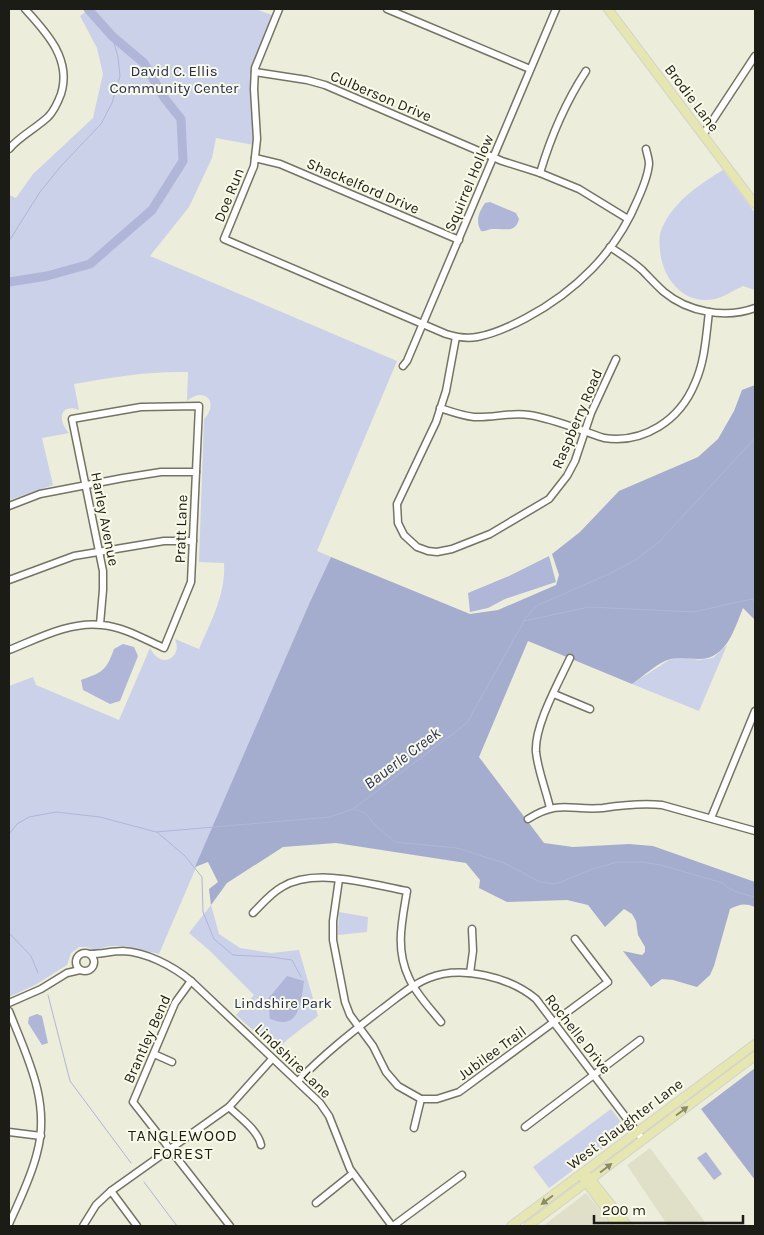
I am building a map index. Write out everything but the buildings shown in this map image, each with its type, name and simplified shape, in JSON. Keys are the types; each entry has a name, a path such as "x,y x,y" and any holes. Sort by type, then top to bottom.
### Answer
{"main road":[{"name":"Brodie Lane","path":"609,9 755,204"},
{"name":"West Slaughter Lane","path":"511,1226 755,1044"},
{"name":"West Slaughter Lane","path":"528,1226 755,1056"},
{"path":"582,1173 618,1226"},
{"path":"588,1181 628,1226"}],"street":[{"path":"9,149 50,115 58,102 64,80 63,65 58,51 51,39 25,9"},
{"name":"Doe Run","path":"279,9 256,64 254,89 258,126 251,176 224,239 423,324"},
{"path":"387,9 530,69"},
{"name":"Squirrel Hollow","path":"403,366 459,240 556,9"},
{"path":"703,134 755,56"},
{"path":"540,173 553,131 565,106 586,71"},
{"name":"Culberson Drive","path":"255,72 318,83 494,158 540,173 579,189 628,219"},
{"path":"423,324 456,337 477,337 497,331 545,308 580,281 610,247 628,219 644,185 649,164 646,149"},
{"name":"Shackelford Drive","path":"255,158 280,164 459,240"},
{"path":"610,247 640,269 665,292 688,306 709,312 736,313 755,308"},
{"path":"440,408 465,416 476,417 504,414 528,415 548,419 604,438 622,440 632,438 654,430 668,420 683,404 695,384 702,364 709,312"},
{"name":"Raspberry Road","path":"456,337 448,383 430,438 401,492 397,504 398,523 404,535 417,547 428,551 437,552 452,549 490,534 549,498 567,476 575,461 600,391 616,359"},
{"name":"Harley Avenue","path":"100,624 104,576 72,419 141,408 199,406"},
{"name":"Pratt Lane","path":"100,624 123,630 164,648 190,587 199,406"},
{"path":"9,506 40,494 86,484 153,473 196,472"},
{"path":"9,580 67,558 100,551 164,541 193,541"},
{"path":"9,650 69,627 100,624"},
{"path":"550,808 536,746 540,727 570,658"},
{"path":"554,694 590,709"},
{"path":"711,818 753,722 755,711"},
{"path":"528,819 550,808 573,806 603,808 638,803 662,805 755,831"},
{"path":"253,913 273,892 293,881 306,878 339,879 407,891 400,932 403,963 413,986 441,1022"},
{"path":"339,879 333,921 333,940 346,1008 373,1046 392,1080 405,1091 421,1099 414,1128"},
{"path":"470,973 472,929"},
{"name":"Jubilee Trail","path":"421,1099 437,1099 459,1092 608,982 575,939"},
{"name":"Lindshire Lane","path":"67,973 77,956 82,952 91,954 129,952 170,966 191,981 315,1097 324,1109 352,1174 392,1226"},
{"name":"Lindshire Lane","path":"9,1003 41,989 67,973 89,970 105,953"},
{"path":"91,954 94,963"},
{"path":"75,962 80,970"},
{"name":"Rochelle Drive","path":"298,1081 331,1048 413,986 439,975 470,973 497,979 520,988 536,999 643,1140"},
{"name":"Brantley Bend","path":"191,981 175,1003 133,1102 230,1226"},
{"path":"9,1011 38,1089 42,1115 41,1136 32,1168 9,1224"},
{"path":"525,1126 640,1040"},
{"path":"154,1054 172,1062"},
{"path":"83,1226 96,1206 111,1191 229,1108 272,1058"},
{"path":"229,1108 255,1132 261,1145"},
{"path":"9,1132 41,1136"},
{"path":"316,1203 352,1174"},
{"path":"392,1226 462,1175"},
{"path":"111,1191 137,1226"}],"shaded area":[{"path":"490,202 516,213 519,219 515,227 481,231 478,224 480,213 485,203"},
{"path":"755,385 755,620 743,608 728,642 716,655 698,659 671,659 656,666 632,684 528,641 479,757 544,843 573,847 629,844 653,846 755,882 755,907 742,905 730,909 710,975 697,987 662,979 651,987 623,951 642,955 645,952 645,947 638,935 636,921 632,914 624,909 605,927 588,905 567,900 507,902 479,888 480,880 466,863 336,843 283,847 227,883 211,905 209,889 218,882 208,862 195,867 331,557 470,614 498,610 556,585 559,575 552,554 580,532 619,491 698,457 718,439 734,411 742,390"},
{"path":"549,556 556,582 505,599 488,608 470,612 468,593 509,576"},
{"path":"123,644 134,647 138,656 120,701 110,704 83,690 81,680 103,670 109,662 114,649"},
{"path":"287,976 304,981 297,1013 288,1021 281,1022 270,1019 268,999"},
{"path":"37,1014 42,1016 48,1043 42,1045 28,1023 29,1017"},
{"path":"755,1068 755,1180 701,1109"},
{"path":"650,1148 708,1226 668,1226 627,1165"},
{"path":"706,1152 722,1174 714,1180 697,1158"},
{"path":"586,1193 612,1226 543,1226"}],"green space":[{"name":"David C. Ellis Community Center","path":"90,9 255,9 272,15 256,58 254,145 216,138 212,158 189,207 150,256 397,361 317,551 331,557 309,604 159,954 125,946 110,946 94,950 79,947 71,953 67,965 35,985 9,997 9,686 33,677 36,685 119,720 150,648 157,657 163,660 171,658 175,654 177,645 175,639 199,649 217,607 223,586 224,574 224,563 199,562 204,419 209,413 210,402 208,398 199,395 187,401 188,372 159,372 74,384 79,410 68,409 62,414 63,423 69,433 42,438 53,485 9,500 9,195 16,198 33,174 93,118 103,74 97,48 80,16"},
{"path":"723,170 755,213 755,290 743,286 715,299 704,300 685,294 670,280 662,260 660,233 669,215 682,200 697,187"},
{"path":"727,645 699,711 632,684 669,660 681,657 699,660 713,658"},
{"name":"Lindshire Park","path":"211,905 219,934 240,948 271,953 299,950 318,1016 288,1039 276,1051 236,1015 254,995 209,950 189,933"},
{"path":"339,912 368,917 367,932 338,935"},
{"path":"611,1109 627,1130 549,1188 533,1167"}],"waterway":[{"path":"9,282 47,276 90,264 152,210 183,161 181,119 165,99 144,63 112,36 88,9"},
{"path":"9,241 40,192 61,166 101,124 112,103 120,76 118,57 112,36"},
{"path":"524,620 536,606 609,574 637,559 659,542 755,438"},
{"name":"Bauerle Creek","path":"9,834 17,824 29,817 56,812 100,817 156,832 330,817 353,809 467,723 524,621 589,607 693,612 752,599 755,602"},
{"path":"354,809 365,813 376,826 395,842 457,848 504,863 540,882 556,884 590,870 617,862 642,862 661,865 723,883 733,891 755,897"},
{"path":"157,832 185,856 202,877 203,912 214,939 233,955 292,960 301,977"},
{"path":"9,933 31,956 38,973"},
{"path":"48,995 70,1081 131,1163"},
{"path":"144,1182 177,1226"}],"district":[{"name":"TANGLEWOOD FOREST","path":"183,1144"}]}
